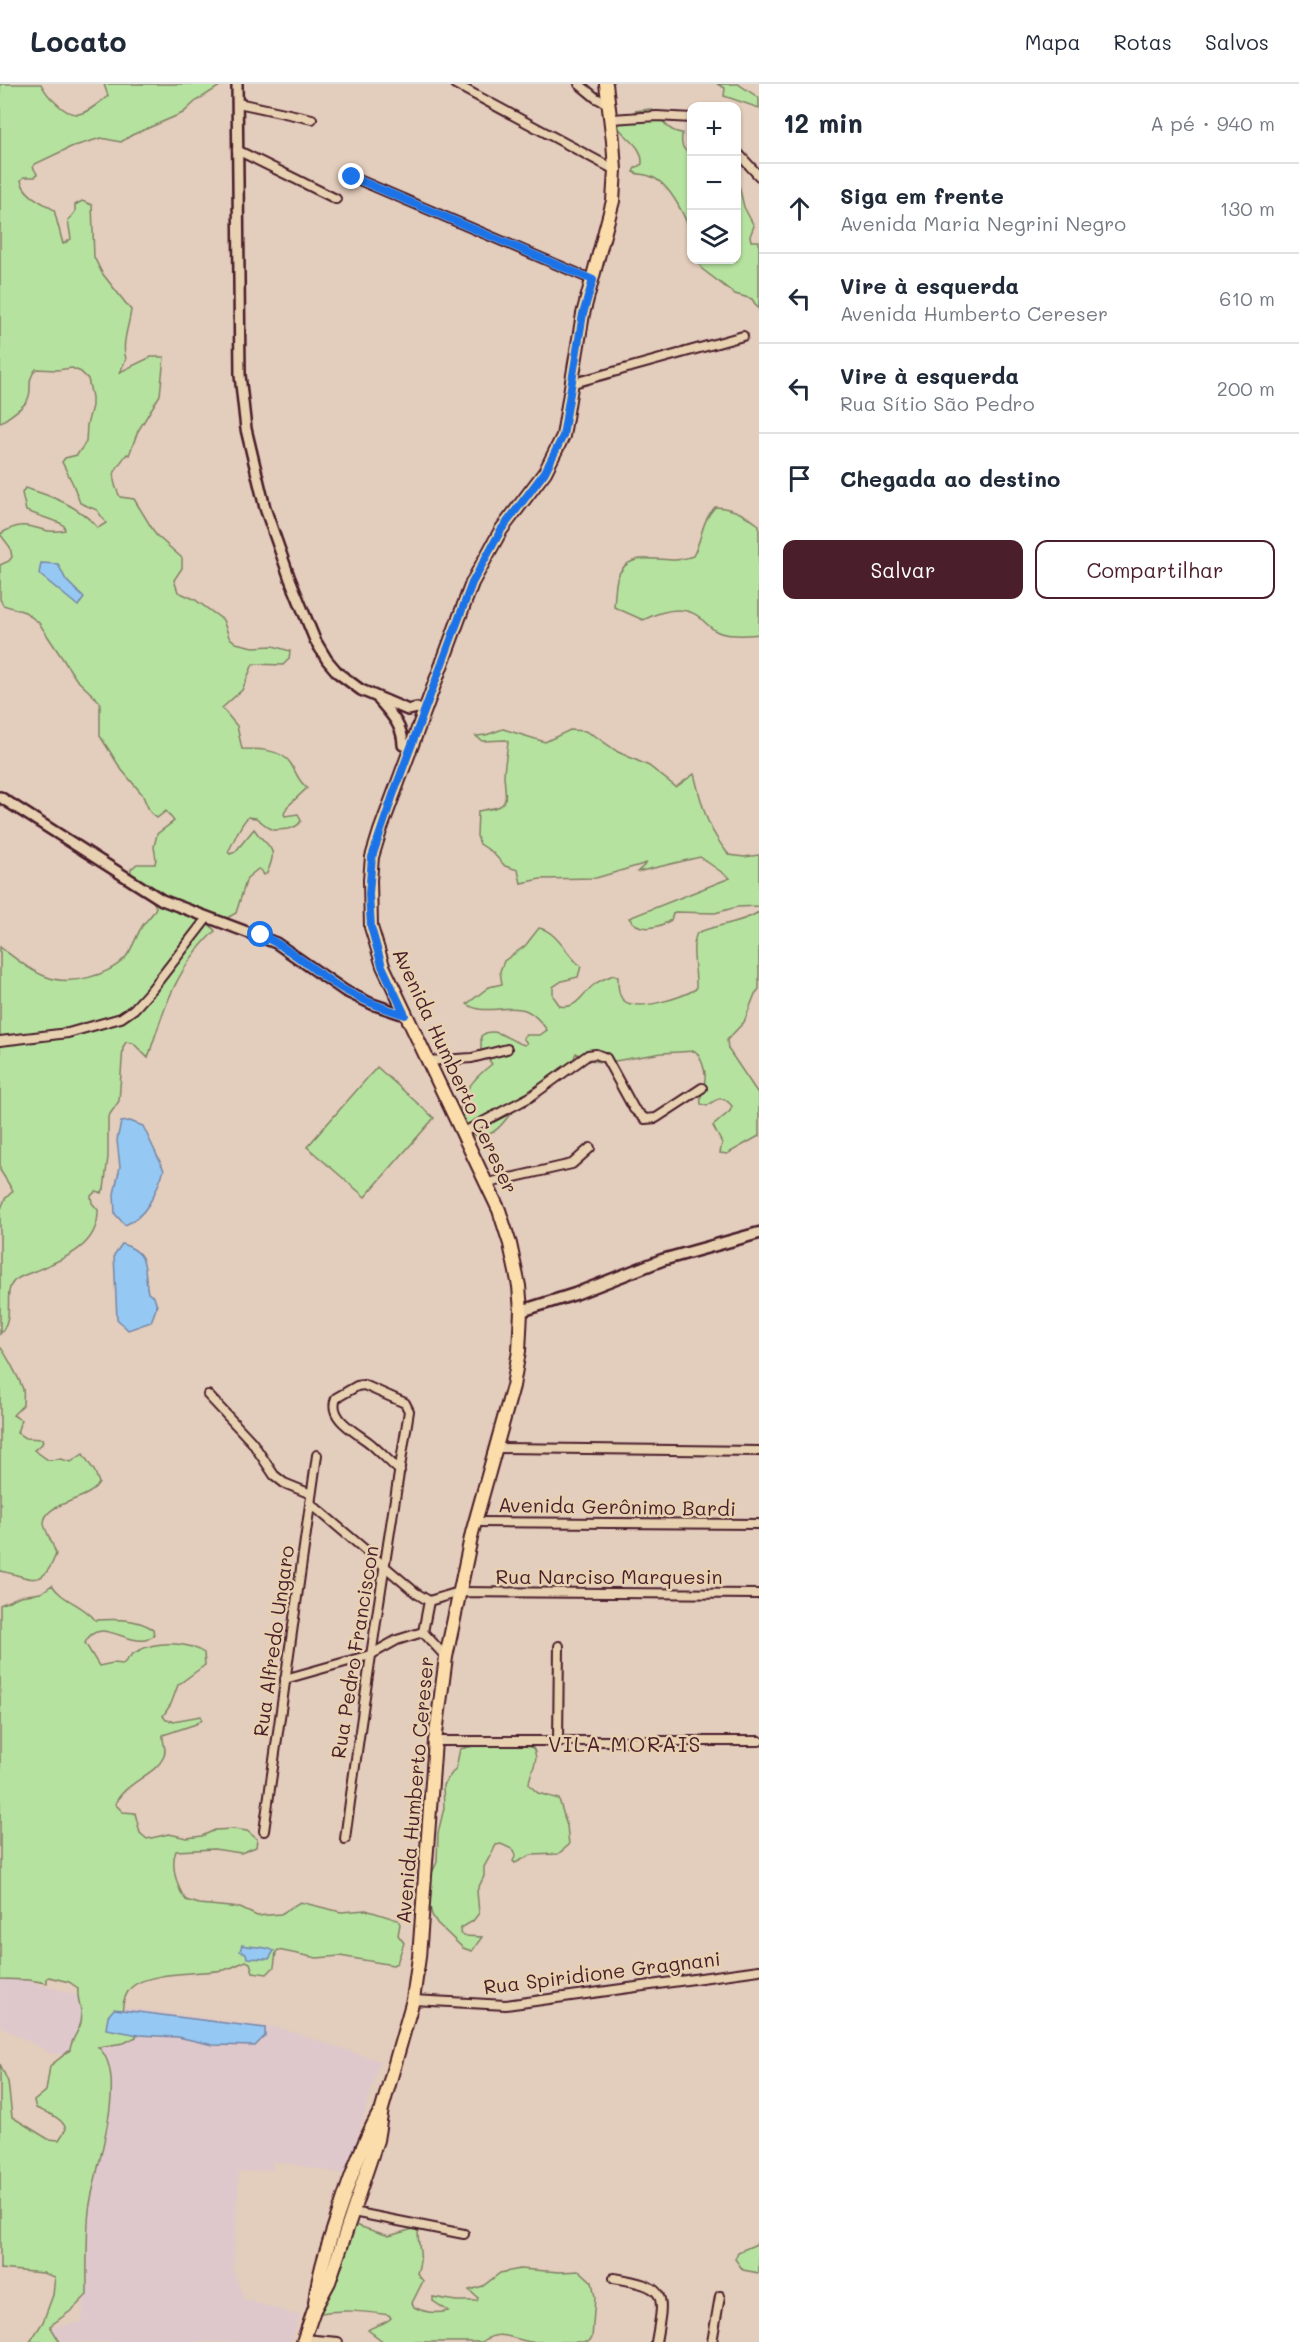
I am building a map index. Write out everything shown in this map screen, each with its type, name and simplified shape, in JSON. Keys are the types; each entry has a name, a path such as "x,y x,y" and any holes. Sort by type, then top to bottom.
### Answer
{"main road":[{"path":"374,852 381,809 403,745 411,733 433,669 456,625 472,583 501,530 545,472 563,436 583,314 613,201 615,170 612,119 606,84"},
{"name":"Avenida Humberto Cereser","path":"304,2340 314,2310 329,2282 377,2140 382,2109 413,2000 419,1957 435,1742 446,1657 459,1592 517,1361 521,1311 510,1244 488,1184 382,966 371,927 369,894 374,852 411,733"},
{"path":"521,1311 575,1294 662,1260 759,1233"},
{"name":"Avenida Humberto Cereser","path":"314,2310 318,2278 350,2180 366,2137 382,2109"}],"street":[{"path":"237,84 240,375 246,429 265,508 298,601 315,640 327,660 349,682 417,715"},
{"path":"455,84 615,170"},
{"path":"579,84 596,98 610,105"},
{"path":"238,103 312,118"},
{"path":"612,119 657,116 687,118"},
{"path":"237,150 336,199"},
{"path":"741,156 759,176"},
{"path":"352,177 593,280"},
{"path":"570,384 743,336"},
{"path":"378,698 398,724 403,735 403,745"},
{"path":"0,797 162,900 276,942 345,991 372,1004 405,1015"},
{"path":"0,1041 68,1033 121,1018 134,1009 152,989 207,918"},
{"path":"427,1060 472,1058 507,1049"},
{"path":"462,1133 530,1097 588,1055 596,1054 606,1058 634,1109 645,1119 656,1119 702,1089"},
{"path":"488,1184 572,1164 590,1148"},
{"name":"Rua Pedro Franciscon","path":"345,1839 370,1654 400,1471 409,1411 407,1405 364,1385 357,1386 336,1398 335,1408 348,1428 400,1471"},
{"path":"208,1395 252,1442 274,1474 284,1483 311,1494"},
{"path":"496,1448 759,1451"},
{"name":"Rua Alfredo Ungaro","path":"264,1832 317,1455"},
{"path":"310,1503 416,1593 429,1601 423,1632"},
{"name":"Avenida Gerônimo Bardi","path":"476,1522 759,1524"},
{"name":"Rua Narciso Marquesin","path":"429,1601 459,1592 759,1594"},
{"path":"285,1679 370,1654 397,1640 423,1632"},
{"path":"423,1632 446,1657"},
{"path":"558,1741 559,1646"},
{"path":"435,1742 759,1741"},
{"name":"Rua Spiridione Gragnani","path":"413,2000 506,2005 759,1970"},
{"path":"353,2212 464,2234"},
{"path":"614,2278 649,2286 657,2291 661,2299 662,2310 656,2342"},
{"path":"712,2342 720,2296"},
{"path":"304,2340 338,2342"}],"shaded area":[{"path":"0,1973 114,2006 280,2028 380,2061 347,2174 272,2161 272,2170 239,2172 233,2269 244,2299 300,2316 291,2342 63,2342 49,2328 82,2322 89,2192 107,2058 52,2054 0,2026"}],"green space":[{"path":"0,84 41,84 49,96 63,109 76,114 88,110 108,96 104,84 223,84 196,101 183,113 121,142 101,138 71,147 35,164 33,167 37,174 35,177 24,177 21,180 23,186 34,198 54,210 63,244 71,239 68,220 75,212 75,205 82,201 92,205 94,257 102,273 131,310 125,341 126,359 120,372 151,357 164,357 160,395 138,431 129,455 127,454 116,470 114,484 120,497 134,499 156,535 182,558 182,568 174,580 178,592 194,599 223,620 229,637 236,643 253,647 273,646 290,651 289,659 283,665 253,664 242,690 222,708 237,726 242,749 269,751 282,755 307,788 287,807 284,814 285,816 298,814 301,821 295,826 272,830 256,818 248,817 239,829 228,852 230,854 235,852 254,829 272,852 271,864 267,873 264,875 258,869 247,878 236,913 227,918 211,921 210,925 215,931 181,974 159,1023 148,1058 133,1043 126,1042 123,1047 119,1101 108,1117 108,1157 104,1189 101,1193 96,1191 91,1196 92,1203 98,1210 93,1233 86,1242 68,1256 14,1281 9,1292 7,1320 0,1334 0,1211 5,1199 13,1191 0,1170 0,947 23,964 56,980 88,978 118,964 128,954 156,907 136,885 131,869 137,864 155,864 154,847 157,834 174,821 166,811 157,818 150,812 142,794 121,769 100,736 100,702 76,679 39,623 25,612 3,605 0,599 0,565 12,557 10,547 0,534 20,526 47,531 65,530 60,523 26,511 22,493 25,488 74,508 98,528 106,523 97,510 80,503 62,462 65,458 77,455 86,442 92,397 88,379 81,372 72,368 36,369 31,378 30,393 25,404 0,423"},
{"path":"717,84 738,84 759,98 759,108 724,96 725,88"},
{"path":"650,109 671,129 682,133 682,146 687,151 687,224 671,195 659,181 633,172 642,164 642,157 637,147 617,126 635,111"},
{"path":"741,194 744,207 754,226 750,236 751,241 759,241 759,310 752,299 735,294 702,269 699,264 741,264"},
{"path":"715,507 738,512 759,525 759,634 721,633 711,628 698,616 684,610 663,612 643,620 614,607 617,579 627,564 641,559 677,560 693,556 704,525"},
{"path":"503,729 545,742 570,730 585,731 618,752 649,766 676,787 694,774 710,826 729,855 744,857 759,855 759,906 737,907 715,913 675,912 671,920 649,928 633,923 629,918 730,878 700,857 637,872 647,863 596,878 540,879 521,883 518,870 505,866 492,852 480,844 477,836 478,811 500,806 505,799 504,773 508,742 506,740 482,741 476,736"},
{"path":"759,912 759,989 744,1022 727,1040 728,1049 759,1095 759,1136 727,1154 720,1153 722,1143 713,1126 730,1111 732,1106 723,1099 707,1106 701,1104 705,1072 695,1051 662,1053 603,1063 587,1059 576,1053 570,1074 524,1096 504,1122 492,1133 477,1136 468,1131 462,1116 463,1099 472,1083 492,1064 481,1049 481,1036 486,1033 497,1033 525,1045 527,1043 523,1038 525,1035 540,1035 547,1030 535,1016 525,1010 511,1008 488,1010 467,1004 489,987 502,984 500,971 504,961 525,946 539,928 557,939 581,966 578,977 562,981 553,987 553,996 560,1006 566,1007 575,1003 595,984 613,975 618,977 619,992 623,1000 638,1005 660,1002 696,989 694,953 697,933 744,919"},
{"path":"377,1067 434,1118 365,1197 307,1147"},
{"path":"0,1347 13,1367 23,1390 23,1405 13,1415 21,1420 17,1433 25,1438 43,1439 42,1444 34,1450 48,1460 61,1459 71,1462 83,1454 95,1472 99,1483 86,1494 59,1506 46,1516 44,1524 56,1554 45,1573 34,1579 0,1571"},
{"path":"52,1585 95,1620 132,1621 153,1629 154,1636 145,1640 104,1631 90,1635 85,1643 99,1666 113,1663 123,1664 136,1652 162,1644 180,1644 204,1653 205,1665 178,1685 171,1704 163,1716 166,1720 173,1721 201,1716 202,1719 196,1724 163,1735 165,1752 159,1764 132,1784 115,1804 123,1812 135,1813 140,1833 147,1839 169,1834 187,1838 202,1836 215,1830 233,1829 247,1831 257,1839 256,1847 241,1853 214,1849 176,1851 175,1876 186,1900 199,1904 240,1908 257,1916 281,1914 300,1902 341,1912 366,1910 398,1920 400,1924 398,1935 404,1943 397,1963 393,1965 340,1956 317,1958 278,1950 274,1967 267,1974 253,1972 250,1963 246,1961 224,1970 159,1976 136,1984 129,1990 122,2010 122,2022 136,2032 136,2037 124,2043 98,2047 107,2061 111,2079 111,2101 89,2211 87,2295 72,2310 50,2326 60,2342 30,2342 43,2322 53,2295 55,2277 43,2273 0,2269 0,2064 8,2082 12,2117 48,2139 59,2140 66,2129 64,2125 54,2116 36,2108 34,2101 46,2091 50,2066 70,2050 80,2026 82,2013 78,1988 69,1982 49,1977 47,1983 0,1979 0,1605 20,1596 41,1593"},
{"path":"492,1742 533,1748 536,1757 529,1785 538,1793 559,1799 567,1826 569,1845 558,1854 531,1855 515,1863 513,1861 516,1855 514,1850 501,1844 496,1845 484,1867 484,1876 477,1891 479,1913 473,1921 461,1928 460,1933 464,1936 482,1937 472,1951 463,1948 437,1923 432,1915 425,1888 437,1862 438,1833 444,1808 443,1785 456,1768 460,1749"},
{"path":"355,2225 389,2236 413,2229 418,2231 420,2256 417,2273 423,2281 412,2303 414,2307 426,2312 448,2311 433,2301 433,2297 456,2301 477,2301 478,2298 469,2290 483,2286 500,2273 520,2269 580,2271 592,2282 595,2297 592,2338 588,2342 531,2342 501,2335 482,2342 384,2342 368,2330 389,2320 391,2318 389,2315 352,2311 314,2314 347,2228"},
{"path":"759,2243 759,2273 743,2270 735,2259 738,2252"}],"water":[{"path":"41,563 58,564 66,580 84,598 78,606 39,574"},
{"path":"130,1121 143,1126 164,1170 145,1209 140,1216 125,1225 115,1214 114,1194 120,1167 117,1140 121,1122"},
{"path":"122,1244 138,1252 142,1257 148,1293 154,1297 157,1306 151,1322 128,1330 117,1319 114,1255"},
{"path":"242,1945 274,1951 269,1959 247,1958 246,1953 240,1951"},
{"path":"114,2009 265,2028 265,2036 255,2046 213,2045 178,2037 139,2035 106,2029 108,2016"}],"district":[{"name":"VILA MORAIS","path":"625,1745"}],"route":[{"path":"261,935 290,951 345,991 372,1004 405,1015 382,966 371,927 369,880 372,857 472,583 501,530 545,472 563,436 583,314 593,280 352,177"}]}
